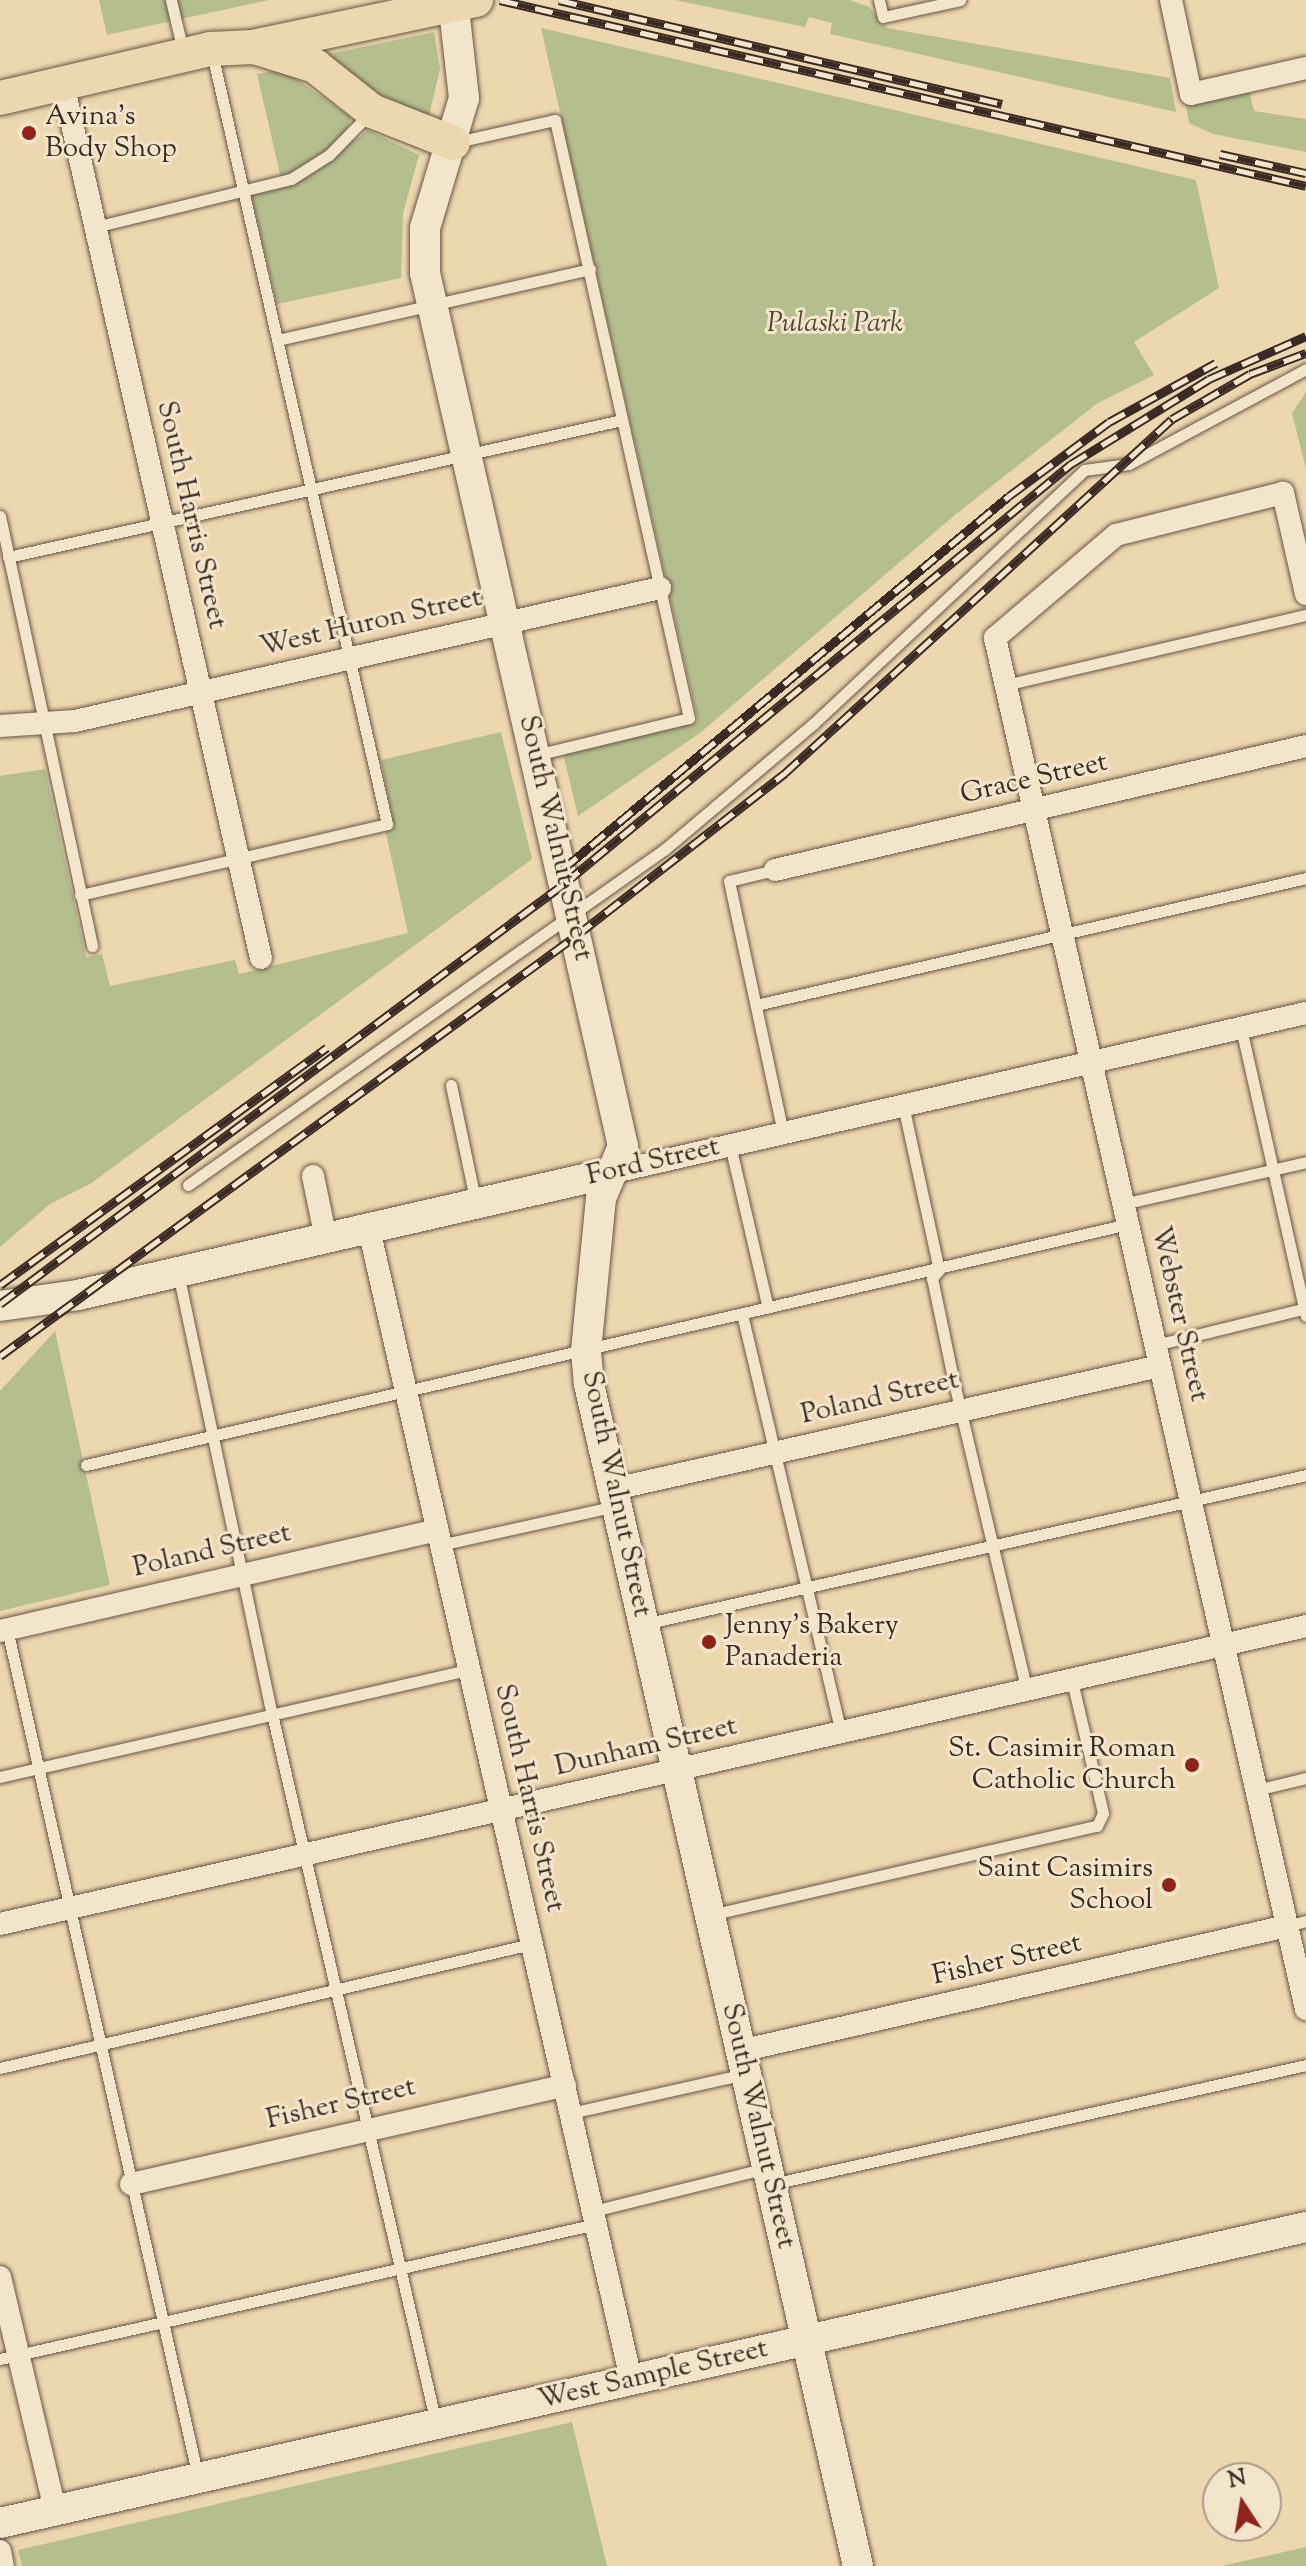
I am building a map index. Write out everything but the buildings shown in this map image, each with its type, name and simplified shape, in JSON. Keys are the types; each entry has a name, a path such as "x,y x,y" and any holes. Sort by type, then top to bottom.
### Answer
{"main road":[{"path":"198,52 246,26 368,0"},
{"path":"0,98 198,52 253,47 461,2"},
{"path":"253,47 315,66 372,111 453,143"}],"street":[{"path":"1171,0 1191,94 1306,68"},
{"name":"South Walnut Street","path":"461,2 464,98 425,228 432,306 619,1118 623,1146 601,1198 586,1351 644,1624 858,2566"},
{"name":"South Harris Street","path":"63,84 261,958"},
{"name":"Webster Street","path":"1306,594 1283,493 1116,535 998,633 995,644 1256,1790 1296,1924 1306,2009"},
{"name":"West Huron Street","path":"0,726 41,727 660,588"},
{"name":"Grace Street","path":"775,870 1306,746"},
{"name":"Ford Street","path":"0,1306 326,1239 1306,1013"},
{"path":"313,1176 326,1239"},
{"name":"South Harris Street","path":"369,1229 631,2379"},
{"name":"Poland Street","path":"616,1498 774,1453 961,1411 1157,1356"},
{"name":"Poland Street","path":"3,1630 243,1574 439,1537"},
{"name":"Dunham Street","path":"0,1924 304,1851 841,1735 1306,1626"},
{"name":"Fisher Street","path":"743,2063 1296,1924"},
{"name":"Fisher Street","path":"131,2184 565,2085"},
{"name":"West Sample Street","path":"0,2523 1306,2227"},
{"path":"0,2277 9,2357 55,2510"},
{"path":"0,2551 3,2566"}],"lane":[{"path":"80,895 387,824 244,192 198,52 171,0"},
{"path":"879,0 883,17 960,0"},
{"path":"95,227 291,179 329,155 372,111"},
{"path":"453,143 555,120 689,718 535,755"},
{"path":"278,340 590,269"},
{"path":"188,1185 665,849 813,724 1084,470 1129,464 1306,369"},
{"path":"8,557 622,420"},
{"path":"0,516 41,727 92,946"},
{"path":"1005,685 1306,615"},
{"path":"775,870 729,881 783,1133"},
{"path":"756,1005 1306,878"},
{"path":"1157,1356 1305,1312 1241,1028"},
{"path":"451,1085 476,1204"},
{"path":"903,1105 939,1270"},
{"path":"730,1144 768,1308"},
{"path":"86,1465 939,1270 1306,1162"},
{"path":"939,1270 932,1278 1027,1691"},
{"path":"177,1272 272,1714 437,2424"},
{"path":"742,1314 841,1735"},
{"path":"644,1624 994,1549 1306,1475"},
{"path":"439,1537 616,1498"},
{"path":"3,1630 198,2478"},
{"path":"0,1777 469,1670"},
{"path":"710,1915 1097,1826 1103,1813 1072,1681"},
{"path":"1256,1790 1306,1778"},
{"path":"0,2068 531,1944"},
{"path":"571,2113 743,2063"},
{"path":"9,2357 399,2268 769,2176 1306,2065"}],"green space":[{"path":"99,0 269,0 107,35"},
{"path":"675,0 850,0 869,7 887,28 1170,78 1176,112 830,34 832,23 809,17 805,27"},
{"name":"Pulaski Park","path":"541,28 1196,180 1219,288 1134,342 1154,375 1098,403 956,514 700,733 578,816 563,753 698,721"},
{"path":"434,32 440,69 428,120 395,109 324,55"},
{"path":"282,69 351,117 346,132 354,141 368,130 419,155 403,213 401,278 277,304 251,195 283,187 257,74"},
{"path":"1249,89 1254,111 1306,119 1306,152 1213,134 1189,123 1185,101"},
{"path":"1306,392 1306,469 1292,413"},
{"path":"501,732 532,859 90,1184 50,1204 0,1247 0,776 45,769 86,957 102,954 110,986 235,960 239,974 408,933 385,829 394,825 381,760"},
{"path":"55,1331 110,1585 0,1611 0,1391"},
{"path":"572,2422 607,2566 22,2566 18,2550"},
{"path":"1306,2547 1306,2566 1222,2566"}],"railway":[{"path":"500,0 1306,186"},
{"path":"559,0 1002,104"},
{"path":"1220,154 1306,173"},
{"path":"0,1304 565,883 1071,464 1209,379 1306,336"},
{"path":"0,1356 577,935 785,773 1172,419 1250,374 1306,353"},
{"path":"563,869 1009,496 1109,422 1216,363"},
{"path":"0,1285 327,1047"}],"place":[{"name":"Avina's Body Shop","path":"29,133"},
{"name":"Jenny's Bakery Panaderia","path":"709,1642"},
{"name":"St. Casimir Roman Catholic Church","path":"1192,1765"},
{"name":"Saint Casimirs School","path":"1169,1885"}]}
